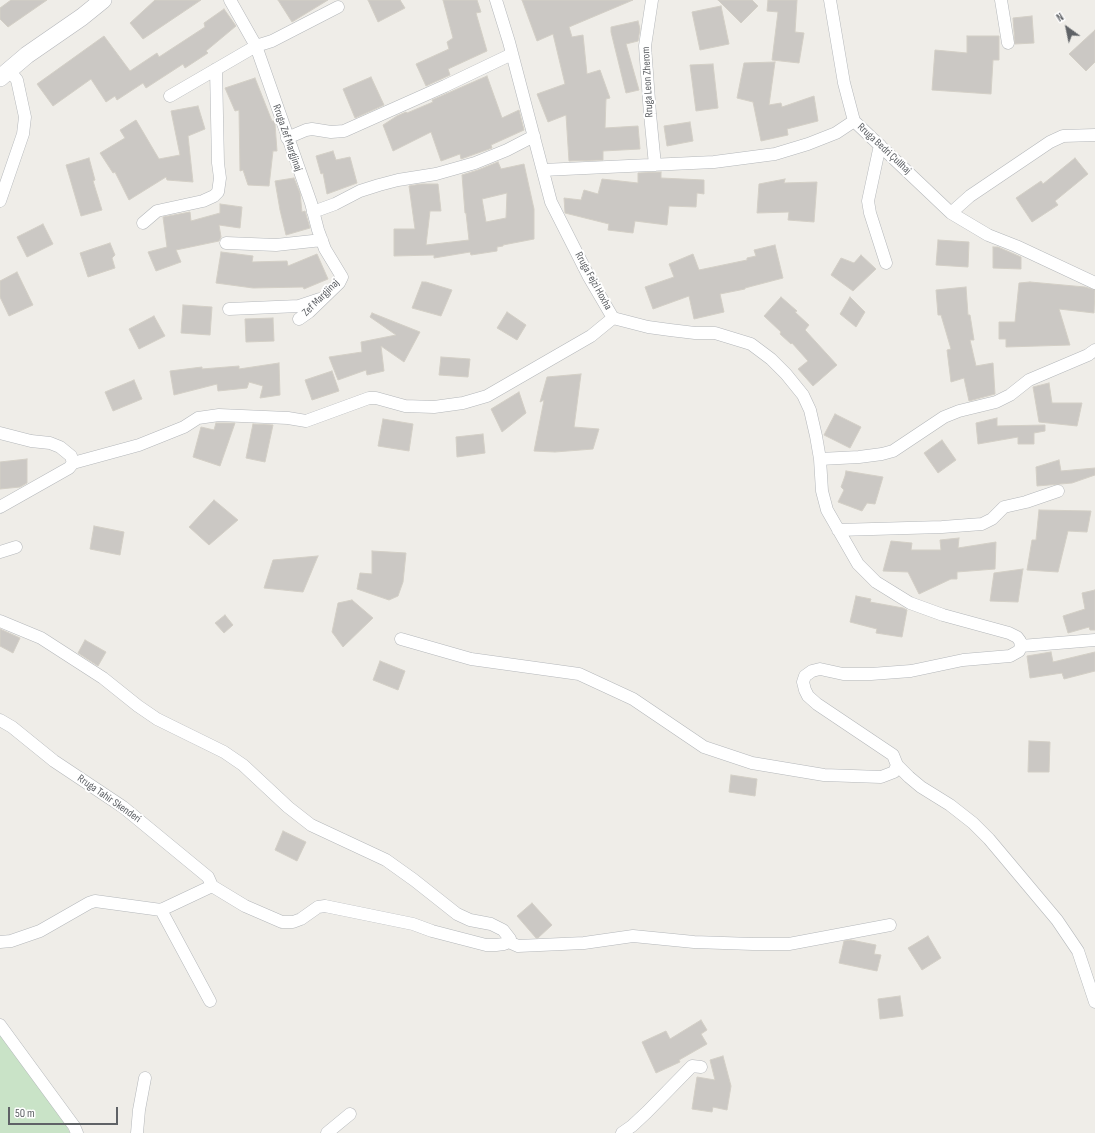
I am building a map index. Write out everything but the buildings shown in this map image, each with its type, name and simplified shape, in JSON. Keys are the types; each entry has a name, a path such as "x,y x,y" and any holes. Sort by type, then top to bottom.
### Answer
{"street":[{"path":"0,201 23,134 25,117 17,80 5,74 26,55 82,17 103,0"},
{"name":"Rruga Zef Margjinaj","path":"230,0 256,46 322,240 327,253 342,277"},
{"name":"Rruga Fejzi Hoxha","path":"496,0 512,54 551,202 613,318 648,327 695,333 715,333 751,344 771,359 786,374 803,395 810,410 820,459 822,491 826,510 858,564 876,582 910,603 943,615 1013,634 1020,641 1021,646"},
{"name":"Rruga Leon Zherom","path":"652,0 645,46 655,165"},
{"name":"Rruga Bedri Çullhaj","path":"830,0 844,83 854,121 951,213 988,235 1016,246 1095,283"},
{"path":"1001,0 1008,43"},
{"path":"170,96 256,46 272,41 338,7"},
{"path":"287,138 312,129 332,132 344,131 512,54"},
{"path":"143,223 157,211 203,201 214,196 218,192 220,178 218,163 216,69"},
{"path":"543,170 714,162 775,154 836,133 854,121"},
{"path":"951,213 970,196 1050,142 1063,136 1095,135"},
{"path":"313,212 334,204 360,191 379,185 398,180 436,174 475,163 507,150 534,136"},
{"path":"880,145 868,201 870,213 886,263"},
{"path":"226,244 276,245 322,240"},
{"name":"Zef Margjinaj","path":"300,319 339,283 342,277"},
{"path":"229,309 300,306 324,297"},
{"path":"0,507 69,468 73,463 138,445 184,427 198,418 219,415 288,418 306,421 369,398 376,398 405,406 434,407 464,403 487,396 591,336 613,318"},
{"path":"820,459 859,457 893,451 944,417 959,411 996,402 1010,395 1029,380 1088,355 1095,350"},
{"path":"0,433 31,441 50,443 60,447 71,456 73,463"},
{"path":"838,530 942,527 982,524 992,519 1004,508 1058,491"},
{"path":"0,552 16,547"},
{"path":"0,621 41,638 103,678 157,719 224,752 243,765 288,808 311,825 386,860 457,914 470,920 491,924 503,930 510,939 509,942"},
{"path":"401,639 471,659 579,674 633,699 704,747 752,763 824,775 881,777 894,772 897,764"},
{"path":"1095,640 1021,646 1019,651 1010,656 964,660 911,671 871,674 843,674 820,670 812,671 805,676 803,682 808,696 817,704 893,755 897,764 921,787 950,805 973,823 1008,860 1057,920 1078,951 1095,1002"},
{"name":"Rruga Tahir Skenderi","path":"0,720 12,727 54,761 123,807 208,877 212,886"},
{"path":"0,942 11,941 40,931 95,901 161,910 212,886 244,906 282,922 297,921 318,907 325,906 413,924 432,931 486,945 496,946 509,942 518,946 584,943 633,936 694,942 789,944 890,925"},
{"path":"161,910 210,1001"},
{"path":"0,1024 74,1126 77,1133"},
{"path":"622,1133 647,1112 692,1066 701,1068"},
{"path":"137,1133 139,1110 145,1078"},
{"path":"327,1133 350,1114"}],"green space":[{"path":"0,1030 66,1125 70,1133 0,1133"}]}
